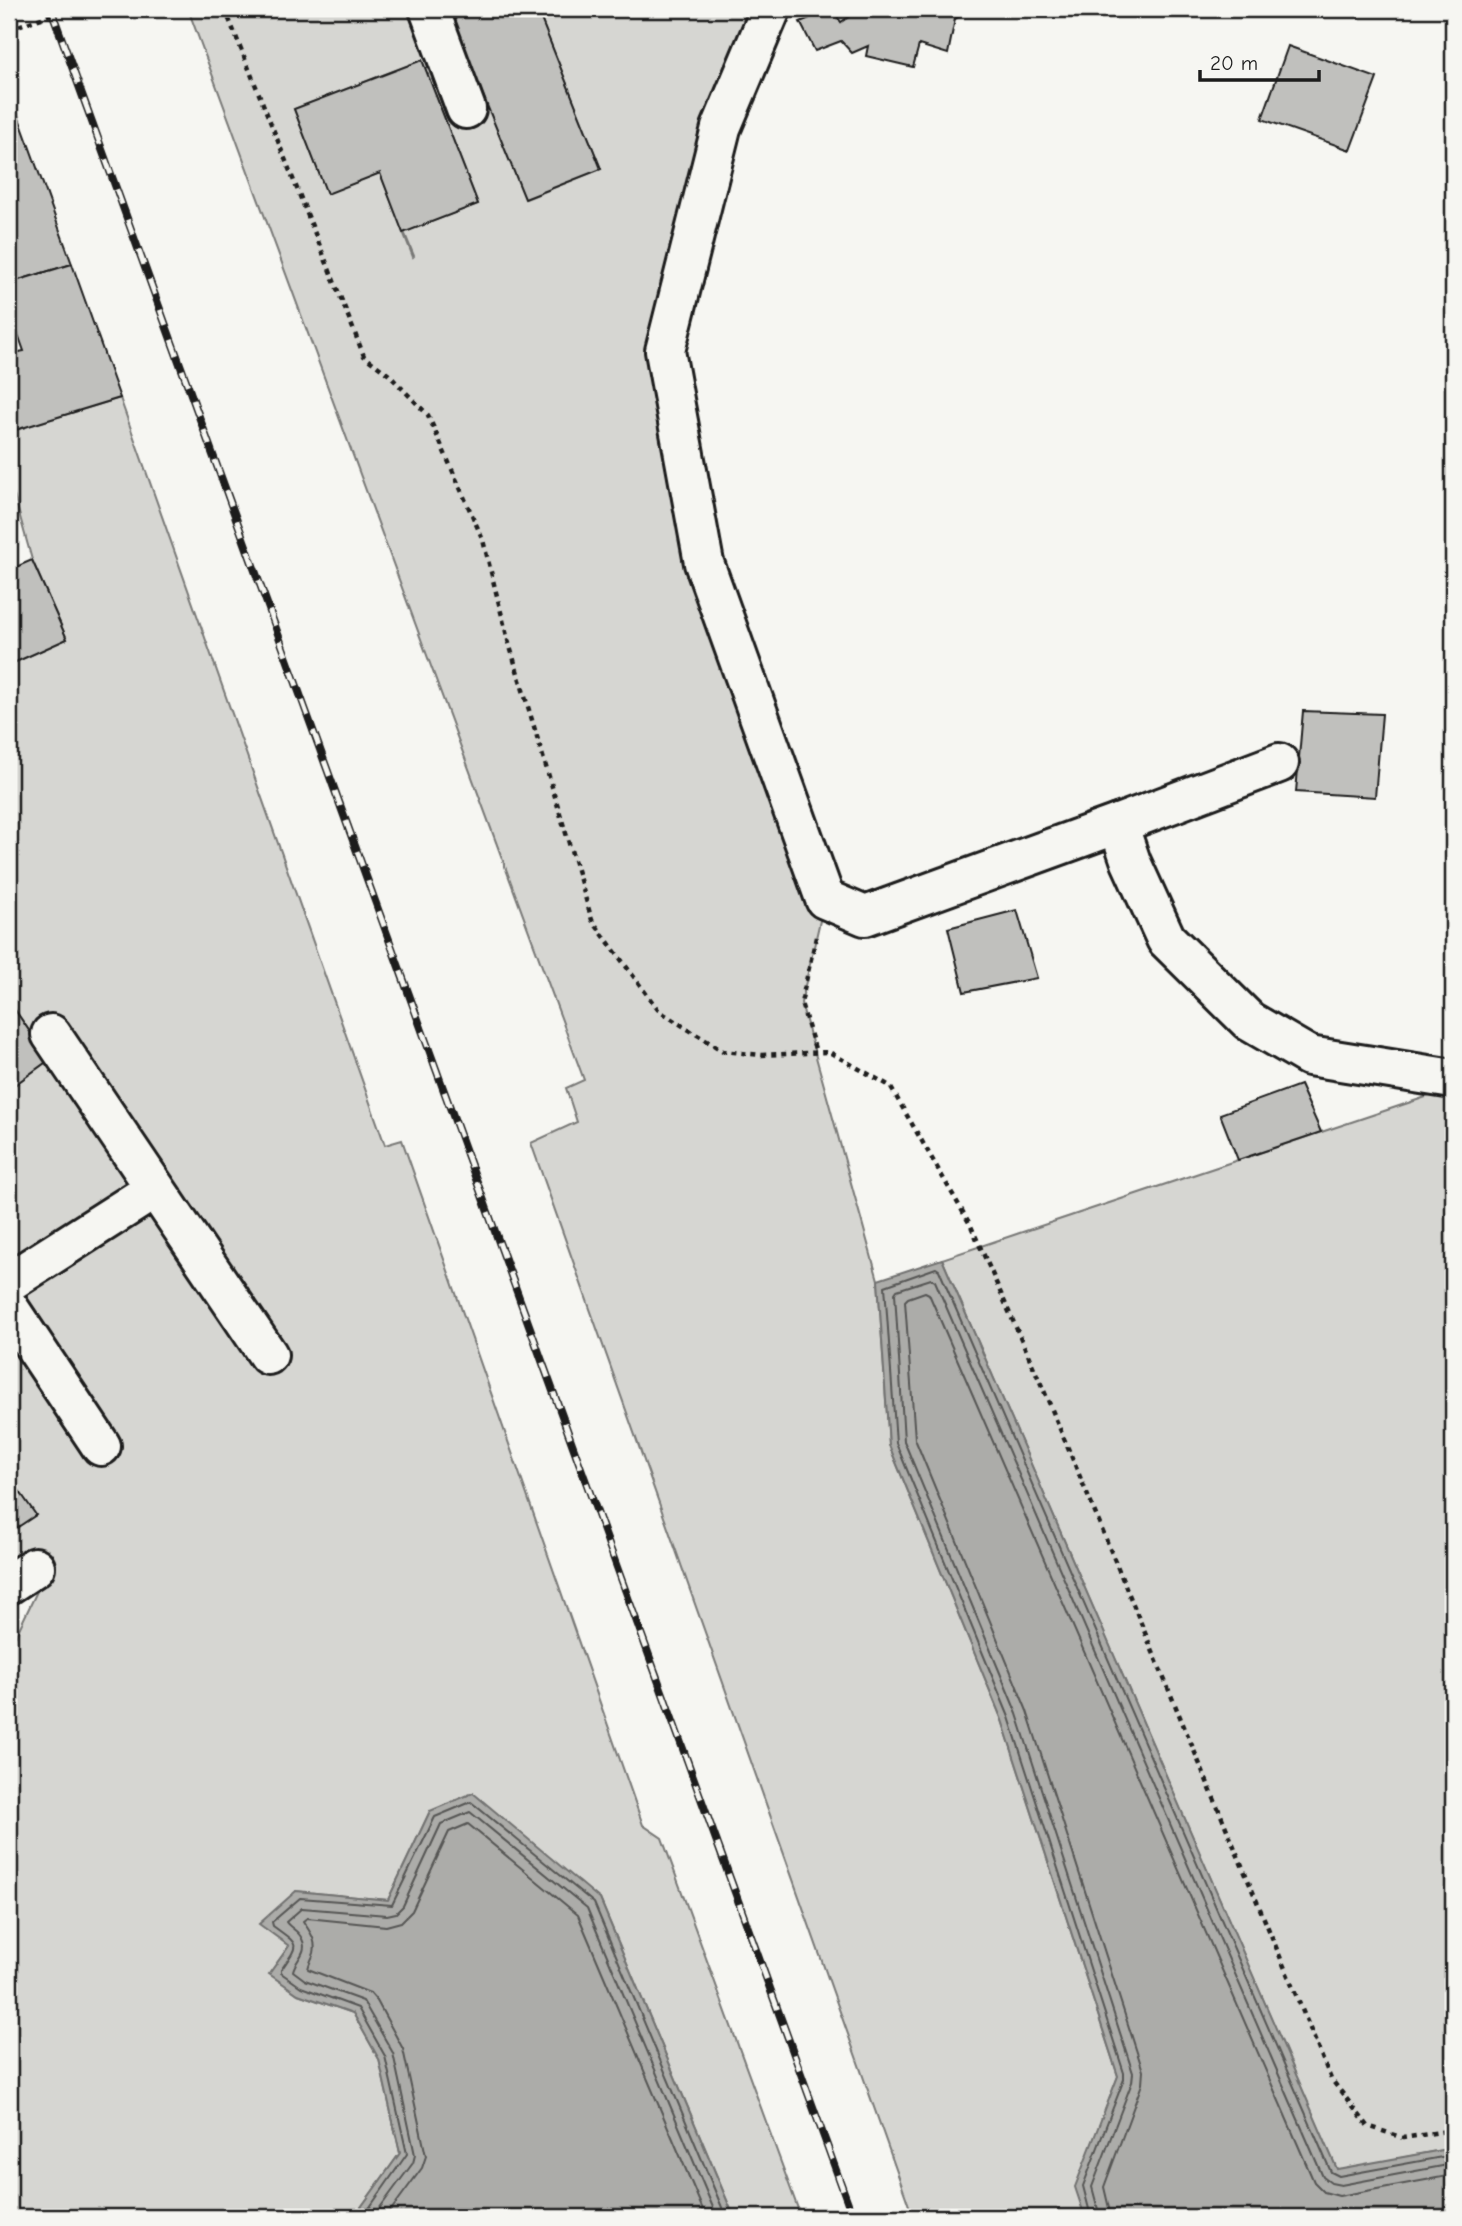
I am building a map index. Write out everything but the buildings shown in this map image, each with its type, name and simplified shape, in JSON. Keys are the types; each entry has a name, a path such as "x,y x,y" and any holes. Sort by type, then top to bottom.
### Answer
{"street":[{"path":"429,9 466,109"},
{"path":"771,9 721,128 665,351 704,563 825,899 865,916 1279,763"},
{"path":"1118,824 1131,862 1166,939 1249,1021 1309,1056 1453,1079"},
{"path":"51,1034 268,1355"},
{"path":"9,1282 156,1189"},
{"path":"9,1308 102,1446"}],"path":[{"path":"9,29 68,9"},
{"path":"225,9 364,356 388,374 428,415 483,540 508,640 592,920 659,1011 723,1051 762,1055 829,1052 890,1086 971,1226 1051,1406 1331,2079 1368,2126 1403,2138 1453,2130"},
{"path":"816,1052 801,1003 825,899"}],"shaded area":[{"path":"188,9 448,9 526,199 601,169 537,9 771,9 665,351 704,563 825,899 801,1003 878,1280 889,1445 1002,1720 1118,2076 1076,2187 1085,2217 913,2217 531,1143 577,1122 566,1088 584,1080","holes":["422,60 478,204 404,232 413,257 380,173 327,193 294,109"]},
{"path":"120,398 385,1145 402,1140 643,1825 662,1838 801,2217 734,2217 600,1899 430,1811 388,1900 296,1891 289,1946 270,1973 298,1994 353,2013 379,2059 400,2153 354,2217 9,2217 9,1650 50,1564 9,1565 9,1089 49,1060 13,1007 9,1009 9,665 67,639 32,560 9,477 9,432"},
{"path":"1453,1088 1453,2148 1337,2170 942,1259"}],"water":[{"path":"942,1259 1337,2169 1453,2148 1453,2217 1085,2217 1075,2187 1118,2076 1002,1720 889,1445 878,1280"},
{"path":"473,1793 600,1899 734,2217 354,2217 400,2153 379,2059 353,2013 298,1994 269,1974 289,1946 259,1924 296,1891 388,1900 430,1811"}],"railway":[{"path":"51,9 853,2217"}]}
